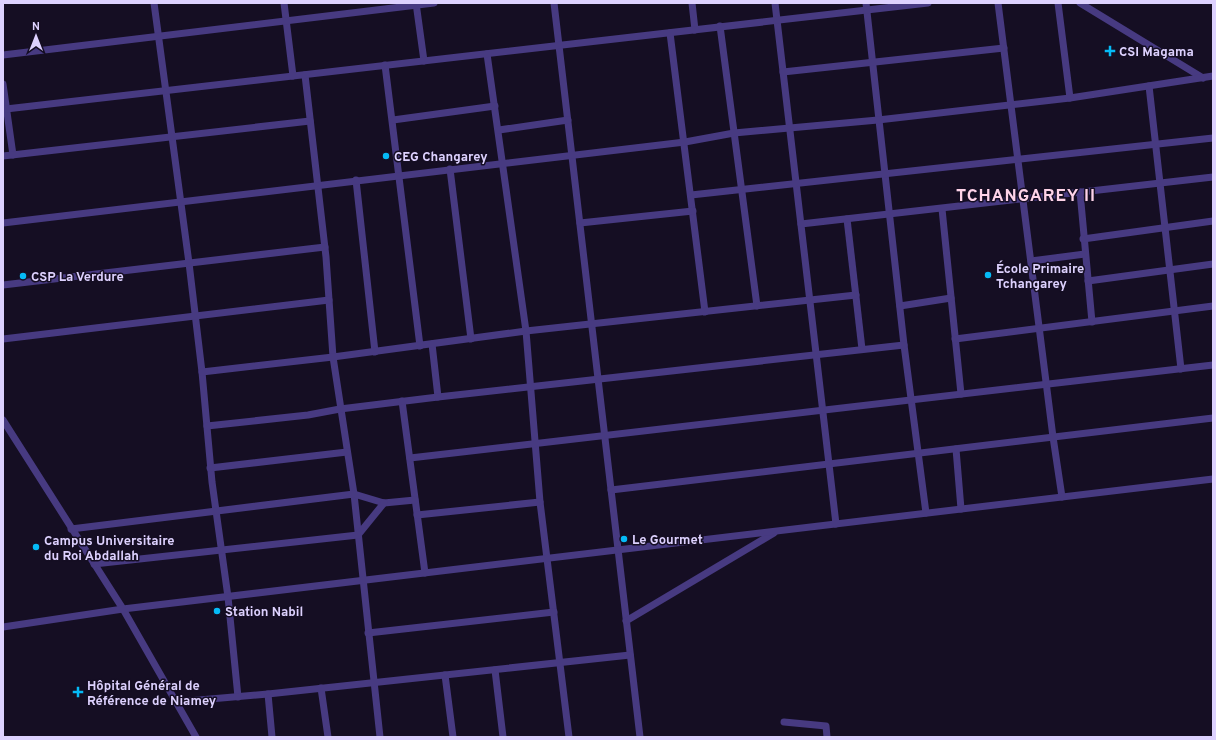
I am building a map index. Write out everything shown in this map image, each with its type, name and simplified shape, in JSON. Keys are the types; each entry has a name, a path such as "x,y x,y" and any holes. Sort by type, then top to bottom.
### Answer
{"street":[{"path":"154,3 164,91 172,137 196,317 210,468 228,597 238,697"},
{"path":"284,3 293,76"},
{"path":"3,55 434,3"},
{"path":"554,3 640,737"},
{"path":"692,3 695,30"},
{"path":"775,3 836,524"},
{"path":"6,109 670,33 866,7 928,3"},
{"path":"998,3 1052,437 1062,497"},
{"path":"1058,3 1070,98"},
{"path":"1080,3 1203,78"},
{"path":"417,4 424,61"},
{"path":"866,7 904,345 926,514"},
{"path":"720,26 756,306"},
{"path":"670,33 685,142 705,312"},
{"path":"783,72 1004,48"},
{"path":"487,54 526,331 540,502 569,737"},
{"path":"385,66 400,175 420,346"},
{"path":"305,75 325,247 334,357 340,409 354,494 380,737"},
{"path":"3,223 181,203 318,184 685,142 734,132 878,120 1070,98 1213,76"},
{"path":"3,84 13,155"},
{"path":"1149,86 1181,369"},
{"path":"393,120 495,106"},
{"path":"498,130 568,120"},
{"path":"3,156 310,121"},
{"path":"691,195 1213,138"},
{"path":"450,169 471,339"},
{"path":"801,224 1213,177"},
{"path":"356,180 375,352"},
{"path":"1080,192 1092,322"},
{"path":"942,209 961,394"},
{"path":"580,224 693,211"},
{"path":"847,219 862,349"},
{"path":"1084,238 1213,221"},
{"path":"3,285 325,247"},
{"path":"1031,261 1085,254"},
{"path":"1088,281 1170,268 1213,264"},
{"path":"202,372 375,352 591,323 856,295"},
{"path":"900,306 951,298"},
{"path":"3,339 329,300"},
{"path":"955,339 1213,306"},
{"path":"432,344 438,397"},
{"path":"207,426 308,415 340,409 530,386 904,345"},
{"path":"410,458 534,442 1213,365"},
{"path":"402,401 425,573"},
{"path":"611,490 1213,418"},
{"path":"3,420 123,609 196,737"},
{"path":"956,449 961,509"},
{"path":"210,468 347,452"},
{"path":"3,627 123,609 1213,479"},
{"path":"71,529 354,494 384,503 415,500"},
{"path":"417,515 540,502"},
{"path":"94,564 358,535 384,503"},
{"path":"626,621 777,531"},
{"path":"368,633 554,612"},
{"path":"176,702 268,694 630,655"},
{"path":"495,670 503,737"},
{"path":"445,675 453,737"},
{"path":"321,688 328,737"},
{"path":"268,694 272,737"},
{"path":"784,722 826,726 827,737"}],"place":[{"name":"CSI Magama","path":"1110,51"},
{"name":"CEG Changarey","path":"386,156"},
{"name":"École Primaire Tchangarey","path":"988,275"},
{"name":"CSP La Verdure","path":"23,276"},
{"name":"Le Gourmet","path":"624,539"},
{"name":"Campus Universitaire du Roi Abdallah","path":"36,547"},
{"name":"Station Nabil","path":"217,611"},
{"name":"Hôpital Général de Référence de Niamey","path":"78,692"}],"district":[{"name":"TCHANGAREY II","path":"1026,195"}]}
